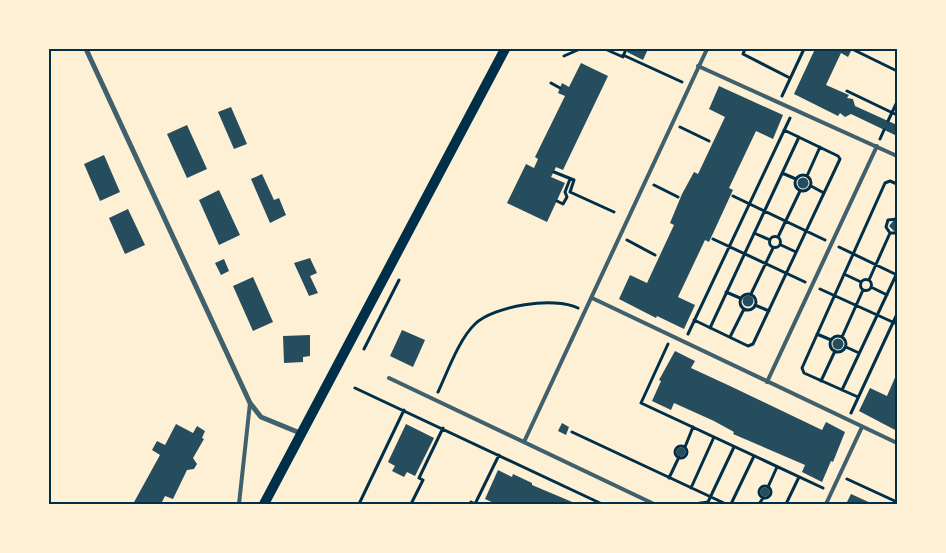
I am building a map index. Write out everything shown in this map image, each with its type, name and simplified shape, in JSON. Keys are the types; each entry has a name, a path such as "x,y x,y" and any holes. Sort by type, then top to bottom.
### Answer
{"main road":[{"path":"264,504 505,49"}],"street":[{"path":"86,49 250,403 261,417 300,433"}],"lane":[{"path":"524,442 707,49"},
{"path":"698,66 778,104 897,156"},
{"path":"766,382 877,146"},
{"path":"592,298 897,443"},
{"path":"389,378 654,504"},
{"path":"239,504 250,403"},
{"path":"826,504 862,427"}],"path":[{"path":"564,56 580,49"},
{"path":"605,49 623,57 623,55 690,86"},
{"path":"623,55 626,49"},
{"path":"746,49 743,54 790,78"},
{"path":"778,104 804,49"},
{"path":"861,54 863,49"},
{"path":"854,50 897,71"},
{"path":"551,83 560,88"},
{"path":"847,91 897,116"},
{"path":"888,121 897,102"},
{"path":"684,342 794,111"},
{"path":"672,123 709,141"},
{"path":"694,320 748,346 753,344 769,311 840,159 838,156 784,130"},
{"path":"710,328 799,137"},
{"path":"807,176 820,147"},
{"path":"554,172 574,180 570,192 614,212"},
{"path":"782,173 796,180"},
{"path":"807,176 800,176 796,180 795,185 800,190 807,190 811,186"},
{"path":"807,176 811,181 811,186"},
{"path":"556,201 563,204 567,197 565,192 570,179"},
{"path":"645,180 678,197"},
{"path":"858,398 804,373 802,368 886,183 890,181 897,184"},
{"path":"811,186 824,193"},
{"path":"796,252 781,245 778,238 800,190"},
{"path":"733,196 750,204"},
{"path":"890,233 886,228 887,222 890,218 897,218"},
{"path":"754,232 770,240 778,238"},
{"path":"890,233 897,233"},
{"path":"887,295 871,287 869,280 890,233"},
{"path":"619,237 655,254"},
{"path":"713,239 729,247"},
{"path":"770,240 770,245 773,248"},
{"path":"751,294 773,248 781,245"},
{"path":"842,390 897,272"},
{"path":"844,274 861,282"},
{"path":"861,282 865,279 869,280"},
{"path":"842,336 863,290 861,282"},
{"path":"863,290 867,291 871,287"},
{"path":"726,292 740,298"},
{"path":"744,294 751,294 756,300 755,305 749,310 744,309 739,303 740,298 744,294"},
{"path":"434,400 458,351 475,323 509,309 532,304 563,302 585,312"},
{"path":"755,305 769,311"},
{"path":"730,337 744,309"},
{"path":"848,420 895,323 897,314"},
{"path":"818,334 831,340"},
{"path":"672,336 641,403 832,492"},
{"path":"842,336 835,336 831,340 830,345 835,351 840,352 846,347"},
{"path":"842,336 846,342 846,347"},
{"path":"846,347 859,353"},
{"path":"821,381 835,351"},
{"path":"355,388 602,504"},
{"path":"359,504 404,410"},
{"path":"411,504 423,480 419,478 443,428"},
{"path":"679,457 684,457 687,454 685,447 693,428"},
{"path":"572,432 726,504"},
{"path":"691,488 714,437"},
{"path":"679,457 676,455 676,448 685,447"},
{"path":"694,504 708,502 734,447"},
{"path":"470,504 475,504 499,455"},
{"path":"731,504 754,456"},
{"path":"669,478 679,457"},
{"path":"768,487 778,467"},
{"path":"840,475 897,502"},
{"path":"786,504 799,477"},
{"path":"763,498 759,493 760,489 763,486 768,487"},
{"path":"759,504 763,498 770,496 771,492 768,487"}],"building":[{"path":"629,49 648,49 643,60 627,52"},
{"path":"815,49 852,49 848,57 841,53 826,85 849,95 847,98 853,99 855,106 897,125 897,136 851,114 845,117 840,113 838,116 794,94"},
{"path":"581,63 608,76 563,170 556,167 551,177 565,183 547,222 507,203 526,164 534,168 538,159 535,157 565,96 558,93 562,83 569,87"},
{"path":"719,86 783,115 773,139 756,131 729,188 733,190 709,242 705,240 678,297 695,305 684,329 657,316 656,318 619,299 630,275 647,283 674,225 670,223 682,194 694,172 698,174 725,117 709,109"},
{"path":"231,107 247,144 234,149 218,112"},
{"path":"187,125 207,169 187,178 167,134"},
{"path":"104,155 120,192 100,201 84,164"},
{"path":"262,174 274,200 279,198 286,215 270,223 251,179"},
{"path":"801,178 805,178 808,183 807,187 801,188 798,185 798,181"},
{"path":"219,190 240,235 219,245 199,200"},
{"path":"128,209 145,245 125,254 109,218"},
{"path":"894,220 897,222 897,231 895,232 889,226"},
{"path":"310,258 317,273 310,276 318,293 309,296 294,263"},
{"path":"224,259 229,271 221,275 215,263"},
{"path":"253,277 273,322 253,331 233,286"},
{"path":"746,296 750,296 753,301 752,305 746,306 743,303 743,299"},
{"path":"402,330 425,340 413,367 390,356"},
{"path":"310,335 310,356 303,357 303,362 284,363 283,336"},
{"path":"836,339 840,339 843,344 842,348 836,349 833,346 833,342"},
{"path":"675,351 695,361 691,368 822,430 826,422 845,432 833,462 831,461 822,482 802,472 805,465 733,434 734,432 714,421 674,403 671,410 652,401 661,381 659,380"},
{"path":"897,373 897,431 859,411 870,388 887,396"},
{"path":"562,423 569,427 566,435 558,431"},
{"path":"176,424 193,433 197,426 205,431 202,438 204,439 193,458 197,464 194,469 187,470 173,499 165,496 161,504 133,504 160,455 152,450 157,441 165,445"},
{"path":"406,424 434,438 415,476 407,472 404,477 392,471 395,466 388,462"},
{"path":"681,447 686,452 681,457 676,452"},
{"path":"498,470 512,477 513,474 532,483 532,485 577,504 496,504 485,499"},
{"path":"765,487 770,492 765,497 760,492"},
{"path":"851,494 873,504 846,504"}]}
